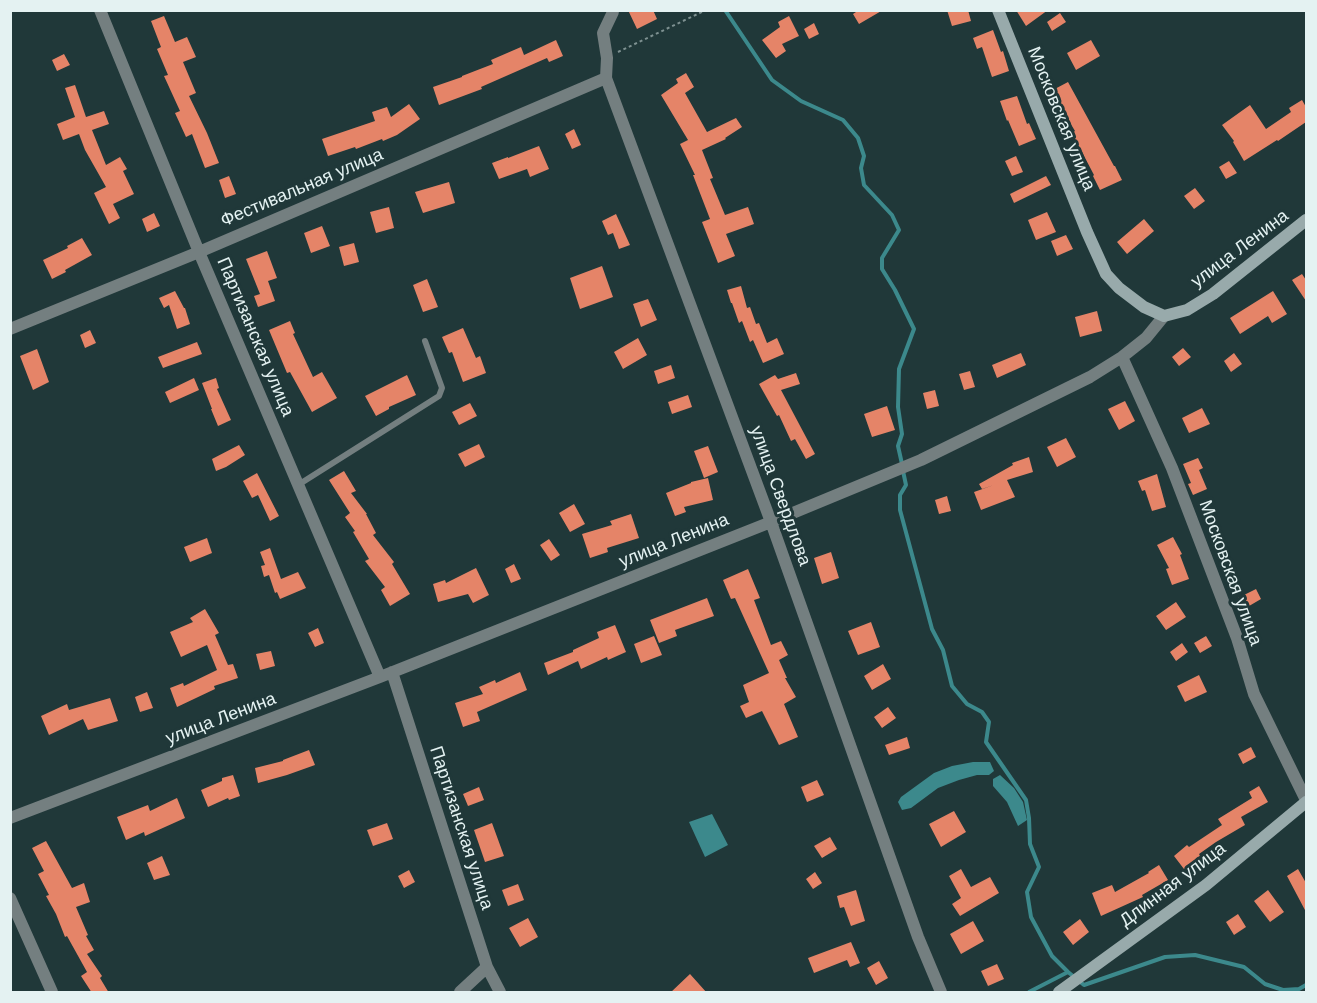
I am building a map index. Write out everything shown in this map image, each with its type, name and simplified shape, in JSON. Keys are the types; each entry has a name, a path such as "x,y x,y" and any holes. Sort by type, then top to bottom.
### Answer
{"street":[{"name":"Партизанская улица","path":"100,10 298,485 386,675 487,967 500,993"},
{"name":"Московская улица","path":"998,10 1106,274 1119,288 1144,307 1164,316"},
{"name":"улица Свердлова","path":"613,12 603,33 607,58 606,78 771,522 918,937 941,993"},
{"name":"Фестивальная улица","path":"10,329 199,252 606,78"},
{"name":"улица Ленина","path":"10,818 386,675 921,460 1090,377 1122,357 1146,338 1164,316 1187,310 1213,294 1306,220"},
{"name":"Московская улица","path":"1122,357 1172,468 1237,638 1254,694 1306,801"},
{"name":"Длинная улица","path":"1064,989 1206,885 1306,801"},
{"path":"10,898 52,993"},
{"path":"460,993 487,967"}],"lane":[{"path":"298,485 439,396 442,388 425,340"}],"path":[{"path":"607,58 706,10"}],"water":[{"path":"990,762 994,771 989,775 977,775 938,788 911,808 902,810 898,802 901,797 934,773 952,766"},
{"path":"1000,775 1014,788 1023,802 1027,820 1018,826 1007,802 993,786 993,779"},
{"path":"712,814 728,845 705,857 689,822"}],"building":[{"path":"628,10 653,10 657,19 637,29"},
{"path":"859,10 883,10 859,24 853,14"},
{"path":"947,10 968,10 971,21 952,26"},
{"path":"1016,10 1048,10 1026,26"},
{"path":"1060,13 1066,22 1052,31 1047,22"},
{"path":"164,16 175,42 187,37 196,57 183,62 196,93 189,96 219,163 205,168 192,134 186,137 175,113 180,111 164,76 168,75 157,49 161,47 151,21"},
{"path":"789,16 799,36 782,44 786,51 776,58 762,40 780,27 778,22"},
{"path":"814,23 819,34 809,39 804,29"},
{"path":"993,30 1009,71 992,77 982,47 977,49 973,38"},
{"path":"556,40 563,56 549,62 547,58 481,87 482,89 439,105 433,87 493,64 491,60 521,47 524,55"},
{"path":"1091,40 1100,56 1076,70 1067,53"},
{"path":"64,54 70,65 57,71 52,60"},
{"path":"686,73 694,87 685,93 707,132 736,118 742,127 726,139 702,150 713,178 710,179 725,215 748,207 754,224 726,234 735,256 718,263 702,222 710,219 693,175 695,175 680,144 688,140 661,95 678,83 676,79"},
{"path":"1068,82 1122,180 1100,190 1072,133 1075,131 1051,91"},
{"path":"75,85 86,117 104,111 109,124 92,130 106,165 120,157 127,169 123,171 134,194 113,204 120,218 109,224 94,193 106,187 85,150 79,134 63,140 57,124 75,117 65,88"},
{"path":"1017,96 1027,124 1029,123 1036,139 1019,146 1000,101"},
{"path":"1302,100 1306,107 1306,122 1244,161 1234,141 1222,125 1250,105 1266,129 1291,112 1289,108"},
{"path":"409,104 420,119 397,135 328,156 322,139 375,121 372,112 387,107 391,117"},
{"path":"574,129 581,145 572,149 565,134"},
{"path":"539,146 549,169 530,177 527,169 499,179 492,163"},
{"path":"1016,156 1023,172 1012,176 1005,161"},
{"path":"1229,161 1237,173 1226,179 1219,167"},
{"path":"229,176 236,194 225,198 219,180"},
{"path":"1046,176 1051,185 1014,203 1010,194"},
{"path":"449,182 455,203 423,213 415,192"},
{"path":"1195,188 1205,201 1194,209 1184,196"},
{"path":"389,207 394,228 376,233 370,212"},
{"path":"1047,212 1056,232 1036,240 1028,220"},
{"path":"154,213 160,226 147,232 142,219"},
{"path":"616,214 630,245 619,249 613,233 608,235 602,221"},
{"path":"1144,219 1154,231 1127,254 1117,242"},
{"path":"322,226 330,246 311,253 304,233"},
{"path":"1066,235 1073,249 1057,256 1051,241"},
{"path":"82,238 92,255 52,279 43,260 68,248 67,246"},
{"path":"354,243 359,262 344,266 339,247"},
{"path":"267,251 277,278 268,281 275,301 258,307 254,296 260,294 246,259"},
{"path":"602,266 613,297 580,309 570,278"},
{"path":"1302,274 1306,280 1306,301 1292,280"},
{"path":"427,279 438,307 423,312 413,285"},
{"path":"741,286 747,308 750,307 756,324 759,323 767,343 777,338 784,354 763,363 753,340 750,342 742,321 739,323 727,290"},
{"path":"175,291 185,308 190,324 177,329 169,305 164,308 159,298"},
{"path":"1273,291 1287,314 1272,323 1268,316 1240,334 1230,318"},
{"path":"648,299 657,320 641,327 633,304"},
{"path":"1097,311 1102,331 1080,337 1075,317"},
{"path":"290,321 295,333 293,334 313,377 322,372 337,398 312,412 290,372 287,373 269,330"},
{"path":"463,328 476,358 480,356 486,373 463,382 452,352 449,353 442,337"},
{"path":"90,330 96,343 85,348 80,335"},
{"path":"638,338 647,355 623,369 614,352"},
{"path":"197,342 202,354 163,368 158,357"},
{"path":"1183,348 1191,357 1179,366 1172,357"},
{"path":"37,349 49,382 33,390 20,356"},
{"path":"1021,353 1026,365 997,378 992,365"},
{"path":"1234,353 1242,364 1231,372 1224,361"},
{"path":"671,365 675,378 658,384 654,371"},
{"path":"970,371 975,387 964,390 959,374"},
{"path":"796,373 800,384 781,390 815,454 806,459 795,439 791,441 779,415 777,416 759,384 775,375 778,379"},
{"path":"407,375 416,395 389,407 376,416 365,396"},
{"path":"194,378 199,390 170,403 165,392"},
{"path":"216,378 219,388 217,389 231,420 218,426 202,383"},
{"path":"935,390 939,406 927,409 923,393"},
{"path":"688,395 692,407 672,414 668,402"},
{"path":"1125,401 1135,421 1119,430 1108,409"},
{"path":"470,403 477,416 459,425 452,412"},
{"path":"887,406 895,430 872,437 864,414"},
{"path":"1202,408 1210,424 1189,433 1182,418"},
{"path":"1066,438 1076,457 1057,467 1047,447"},
{"path":"479,444 485,457 465,467 458,454"},
{"path":"239,445 245,455 216,471 212,459"},
{"path":"708,446 718,472 704,478 694,451"},
{"path":"1029,457 1033,472 1007,480 1015,497 981,510 974,492 994,485 982,489 979,484 1013,465 1012,463"},
{"path":"1198,458 1203,468 1199,470 1207,489 1193,495 1183,464"},
{"path":"344,471 356,491 351,493 367,514 376,533 373,535 394,562 392,564 410,594 390,606 381,590 385,587 365,561 369,559 345,517 350,513 329,480"},
{"path":"257,473 279,516 270,521 258,495 252,498 243,481"},
{"path":"1157,474 1166,507 1152,511 1145,490 1142,491 1138,481"},
{"path":"708,478 713,500 684,507 686,512 675,516 666,493 691,482"},
{"path":"947,496 951,511 939,514 935,500"},
{"path":"574,504 585,524 570,532 559,513"},
{"path":"631,514 639,538 607,548 608,552 590,558 582,534 612,525 610,521"},
{"path":"1173,537 1182,554 1180,555 1189,579 1172,585 1166,569 1169,568 1157,545"},
{"path":"207,538 212,553 190,562 184,547"},
{"path":"549,539 560,555 551,561 540,545"},
{"path":"270,548 281,579 298,572 306,588 280,599 277,592 275,593 269,575 264,577 261,566 265,565 260,552"},
{"path":"831,552 839,578 822,584 814,558"},
{"path":"514,564 521,579 511,583 505,569"},
{"path":"476,568 489,595 473,603 468,594 438,602 433,584 445,580 446,583"},
{"path":"748,569 760,598 754,600 771,645 781,641 788,655 779,660 787,678 785,678 796,697 784,704 798,737 779,745 762,711 746,718 740,706 749,702 743,685 769,673 735,598 731,599 723,580"},
{"path":"1256,589 1261,599 1244,609 1238,598"},
{"path":"707,598 714,616 675,630 677,636 659,643 650,620"},
{"path":"1176,602 1186,617 1166,630 1156,616"},
{"path":"205,609 219,633 215,635 228,665 233,664 238,678 214,686 215,689 177,707 170,688 183,683 184,686 217,670 207,645 181,657 170,632 193,622 190,618"},
{"path":"871,622 880,647 858,655 848,631"},
{"path":"615,625 626,652 608,660 607,657 581,669 578,661 548,675 544,663 573,652 599,638 597,632"},
{"path":"318,628 324,643 315,647 308,633"},
{"path":"654,636 662,655 641,663 634,644"},
{"path":"1206,636 1212,646 1200,653 1194,643"},
{"path":"1182,643 1188,652 1176,661 1170,652"},
{"path":"271,651 275,666 260,670 256,654"},
{"path":"883,664 891,679 872,690 864,676"},
{"path":"520,672 527,690 477,712 480,721 463,727 455,703 483,694 479,687 495,680 496,683"},
{"path":"1199,675 1207,692 1185,702 1177,686"},
{"path":"147,692 153,708 140,712 135,697"},
{"path":"110,698 118,721 88,730 83,719 49,735 41,716 67,704 69,710"},
{"path":"888,707 896,718 882,728 874,717"},
{"path":"907,737 910,748 889,755 885,745"},
{"path":"1251,747 1256,757 1243,764 1238,754"},
{"path":"309,750 315,765 258,783 255,768 283,761"},
{"path":"233,775 240,796 229,800 228,798 208,807 201,790 222,781 222,778"},
{"path":"817,780 824,795 807,802 801,787"},
{"path":"1259,786 1268,802 1241,817 1245,825 1199,854 1200,856 1184,869 1174,856 1187,845 1189,847 1222,825 1218,819 1252,798 1249,792"},
{"path":"479,787 484,800 468,806 463,794"},
{"path":"177,798 185,818 145,836 144,832 126,840 117,817 148,805 150,811"},
{"path":"954,811 966,832 941,847 929,824"},
{"path":"387,823 393,839 373,846 367,830"},
{"path":"492,823 504,856 485,862 474,830"},
{"path":"830,837 837,849 822,858 814,846"},
{"path":"46,841 72,888 84,883 90,902 76,907 88,935 86,936 94,950 87,954 102,976 100,978 109,993 92,993 81,976 87,972 67,936 65,937 46,896 49,895 38,874 44,871 32,848"},
{"path":"162,856 170,875 154,880 147,863"},
{"path":"1159,865 1168,880 1142,895 1143,897 1101,916 1092,893 1112,885 1115,892"},
{"path":"961,869 971,887 990,877 999,893 960,916 952,904 961,898 949,876"},
{"path":"1298,869 1306,883 1306,912 1287,876"},
{"path":"409,870 415,882 404,888 398,876"},
{"path":"815,872 822,883 813,889 806,879"},
{"path":"518,884 524,900 508,906 502,890"},
{"path":"856,890 865,921 851,926 844,907 840,908 837,896"},
{"path":"1268,890 1284,912 1270,922 1254,901"},
{"path":"1238,914 1246,927 1234,935 1226,922"},
{"path":"528,918 538,937 520,947 509,928"},
{"path":"1080,919 1089,932 1073,945 1063,932"},
{"path":"973,921 984,941 961,954 950,934"},
{"path":"851,942 860,963 850,967 847,960 814,973 808,958"},
{"path":"879,961 888,978 876,985 867,968"},
{"path":"997,964 1004,979 988,986 981,971"},
{"path":"690,974 707,993 670,993"}],"waterway":[{"path":"725,10 772,80 801,101 843,120 858,138 864,156 861,168 864,185 892,215 899,230 882,258 882,269 914,329 899,369 898,407 902,434 898,446 902,464"},
{"path":"903,471 906,485 900,495 900,510 932,629 943,650 952,686 967,704 982,712 989,722 986,742 1026,800 1030,844 1039,867 1027,892 1031,917 1052,956 1084,985 1165,957 1195,955 1244,967 1265,984 1283,990 1299,989 1306,985"},
{"path":"1029,992 1068,972"}]}
